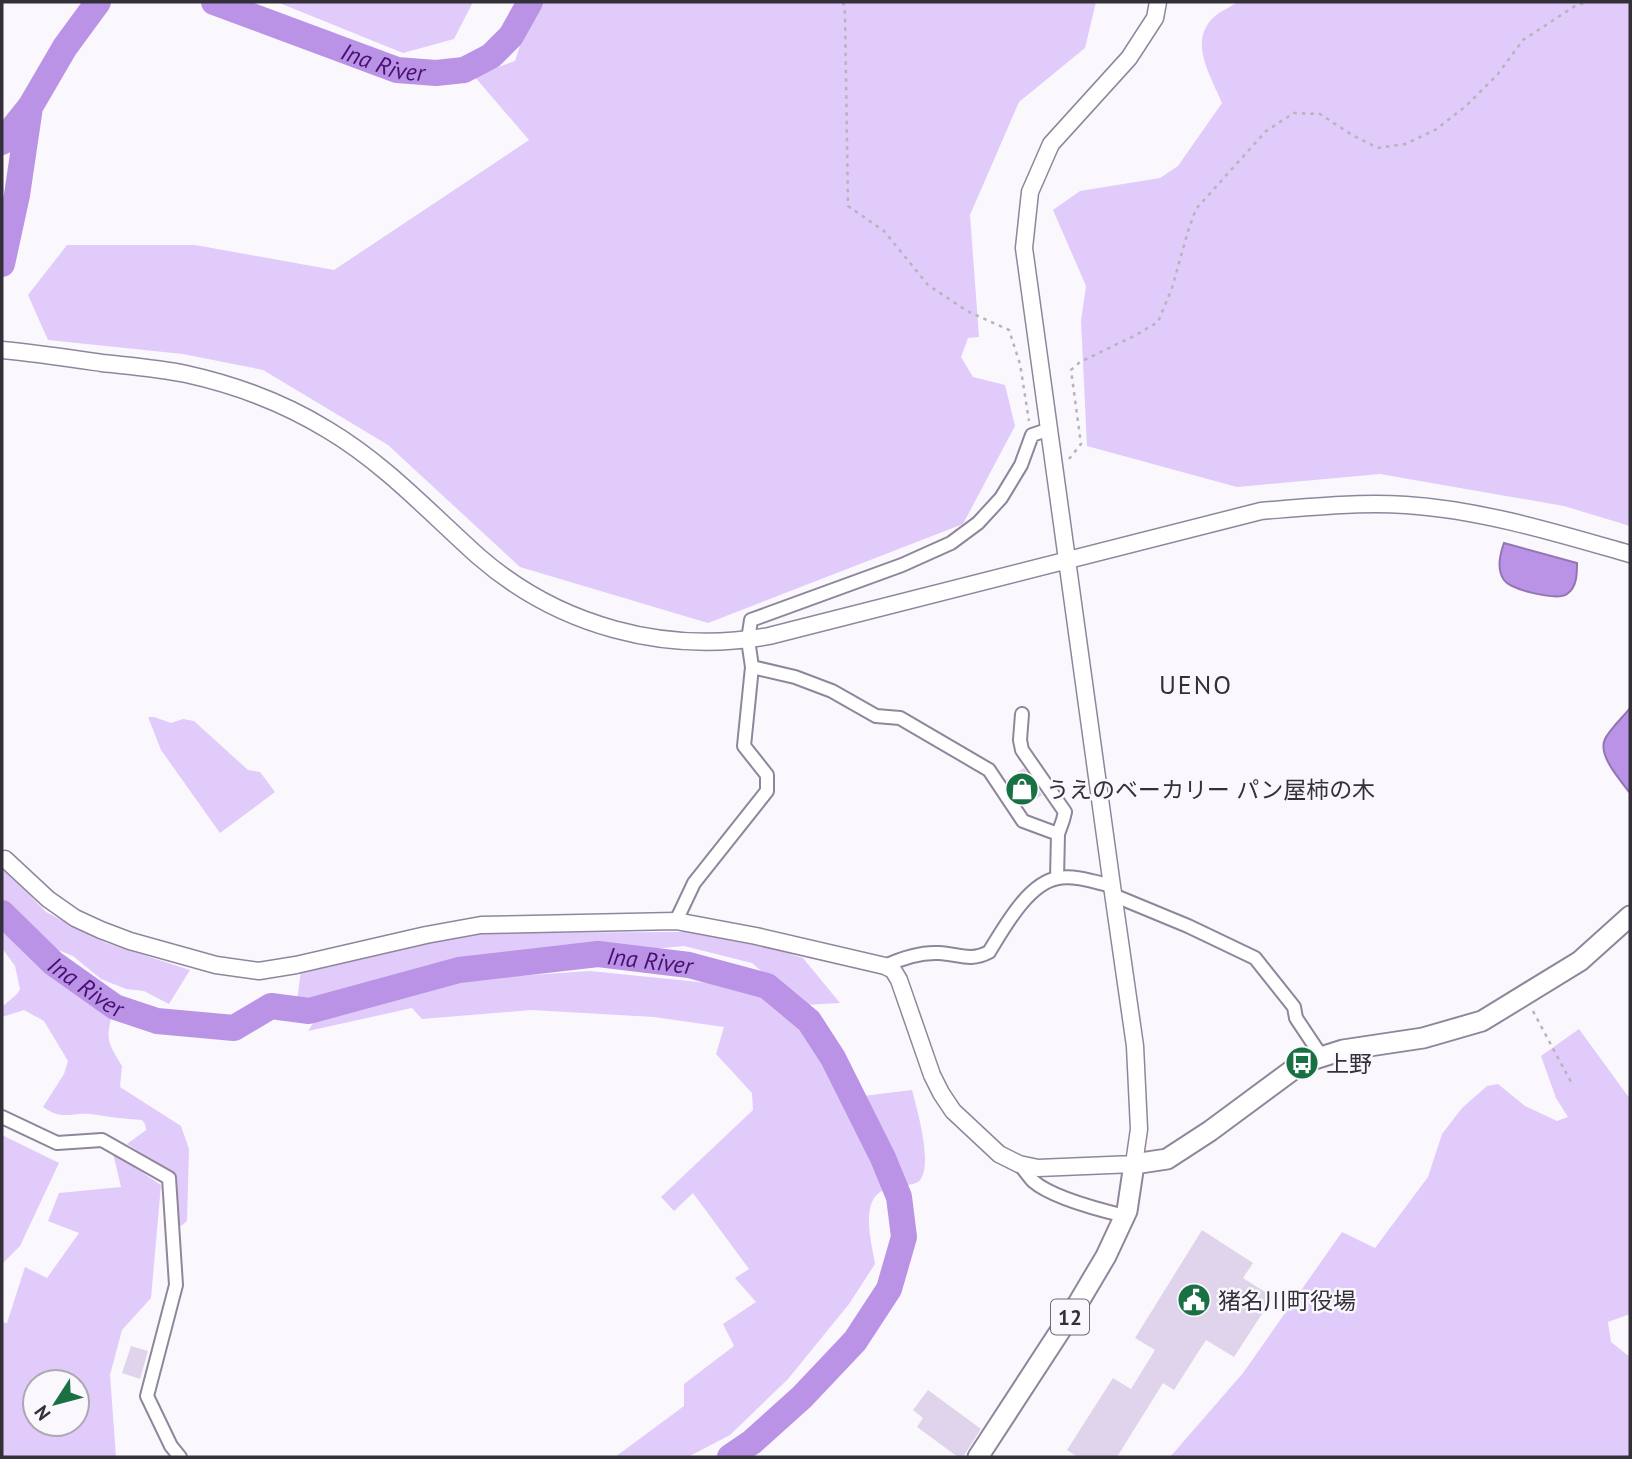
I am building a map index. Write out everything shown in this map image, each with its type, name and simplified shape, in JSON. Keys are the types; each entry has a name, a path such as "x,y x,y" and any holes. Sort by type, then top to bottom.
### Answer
{"main road":[{"path":"1134,1164 1167,1159 1210,1131 1302,1063 1343,1050 1423,1038 1482,1021 1580,961 1630,916"},
{"name":"12","path":"978,1457 1106,1256 1128,1211 1134,1164"}],"street":[{"path":"2,860 5,859 48,900 75,918 102,930 130,941 216,965 259,971 481,925 676,921 756,936 884,966 892,970 899,980 932,1075 941,1093 953,1111 999,1153 1019,1164 1038,1167 1134,1164 1139,1129 1135,1046 1024,248 1030,192 1051,144 1129,58 1155,18 1158,2"},
{"path":"7,350 183,373 253,393 328,430 368,458 410,491 479,556 516,585 553,607 583,620 654,639 691,642 748,640 769,636 1261,512 1332,505 1405,505 1468,513 1564,535 1630,554"},
{"path":"676,921 694,883 767,791 768,775 744,746 752,667 748,640 751,620 902,565 951,543 978,523 1000,498 1021,465 1032,435 1050,429"},
{"path":"752,667 795,677 832,691 876,716 900,718 989,771 1023,821 1058,834"},
{"path":"1022,714 1022,750 1065,812 1058,834 1057,878"},
{"path":"884,966 898,959 918,955 939,953 971,958 980,956 989,951 1026,897 1057,878 1079,878 1255,958 1294,1007 1296,1018 1322,1057"},
{"path":"2,1117 57,1143 102,1140 169,1178 176,1285 147,1396 171,1446 180,1457"},
{"path":"1019,1164 1034,1182 1049,1191 1088,1207 1125,1216"}],"path":[{"path":"843,2 848,206 884,231 928,285 967,311 1009,330 1020,364 1032,435"},
{"path":"1055,468 1072,457 1081,444 1071,370 1080,362 1158,322 1172,288 1196,209 1266,131 1294,113 1320,114 1378,148 1405,144 1434,131 1466,106 1497,74 1523,40 1575,6 1587,2"},
{"path":"1525,996 1571,1082"}],"shaded area":[{"path":"277,2 473,2 454,39 403,53"},
{"path":"534,2 1096,2 1085,48 1019,102 970,215 979,337 968,338 961,357 973,377 1005,385 1015,426 963,524 708,623 520,567 388,445 263,370 183,354 48,340 28,295 67,245 195,245 334,270 529,140 474,76 515,61"},
{"path":"1238,2 1630,2 1630,526 1564,506 1380,474 1237,487 1087,446 1081,321 1086,286 1053,210 1080,191 1160,178 1178,166 1222,103 1203,56 1203,33 1219,13"},
{"path":"1504,543 1577,563 1573,588 1567,594 1554,596 1524,591 1508,584 1499,566"},
{"path":"1630,708 1630,793 1611,768 1603,745 1610,731"},
{"path":"148,717 171,723 183,719 194,721 248,770 260,772 275,792 220,833 161,750"},
{"path":"4,869 46,912 106,943 190,970 169,1004 144,991 126,989 101,979 73,956 36,938 2,901"},
{"path":"2,932 25,947 64,984 84,987 113,1010 109,1040 122,1066 120,1087 181,1126 189,1149 187,1221 181,1226 175,1224 174,1174 127,1144 146,1130 142,1120 91,1114 62,1115 43,1107 64,1074 68,1061 44,1021 24,1010 2,1017 2,1007 20,989 15,966 2,948"},
{"path":"686,932 774,949 803,958 840,1003 804,1005 752,963 684,946 642,950 581,945 444,963 304,1002 297,1001 301,970 466,933"},
{"path":"590,971 748,987 807,1027 847,1098 912,1090 920,1123 924,1172 918,1182 884,1190 876,1195 869,1213 875,1264 849,1304 788,1379 730,1435 688,1457 615,1457 684,1406 684,1384 734,1346 723,1324 756,1302 735,1278 749,1269 693,1193 674,1211 661,1197 753,1110 752,1093 716,1054 724,1027 654,1017 531,1010 422,1019 412,1008 308,1031 314,1022 456,980"},
{"path":"1579,1029 1630,1099 1630,1314 1608,1322 1611,1342 1630,1357 1630,1457 1170,1457 1243,1373 1342,1232 1375,1248 1428,1177 1442,1134 1462,1108 1487,1086 1498,1084 1525,1106 1557,1121 1568,1117 1556,1098 1541,1056"},
{"path":"2,1135 59,1163 20,1246 2,1264"},
{"path":"113,1153 161,1185 151,1298 122,1330 110,1375 116,1457 2,1457 2,1322 7,1323 25,1267 47,1278 79,1233 48,1221 59,1193 121,1187"}],"building":[{"name":"うえのベーカリー パン屋柿の木","path":"1024,768 1042,795 1024,806 1006,780"},
{"path":"1202,1230 1253,1263 1243,1278 1273,1297 1234,1357 1206,1340 1174,1390 1163,1383 1117,1457 1078,1457 1067,1450 1113,1378 1131,1389 1155,1350 1135,1338"},
{"path":"131,1346 148,1351 140,1379 122,1373"},
{"path":"928,1390 981,1429 963,1457 958,1457 917,1427 923,1418 913,1410"}],"waterway":[{"name":"Ina River","path":"2,264 17,195 30,107 65,47 98,2"},
{"name":"Ina River","path":"214,2 397,70 436,73 464,70 491,56 511,36 530,2"},
{"path":"2,142 29,108"},
{"name":"Ina River","path":"2,913 53,963 115,1007 157,1021 234,1028 271,1006 309,1011 459,970 598,954 689,965 767,986 809,1021 833,1058 883,1158 899,1197 904,1237 889,1289 855,1341 802,1397 752,1442 730,1457"},
{"name":"Ina River","path":"739,1451 742,1457"}],"place":[{"name":"うえのベーカリー パン屋柿の木","path":"1022,789"},
{"name":"上野","path":"1302,1063"},
{"name":"猪名川町役場","path":"1194,1300"}],"district":[{"name":"UENO","path":"1196,684"}]}
